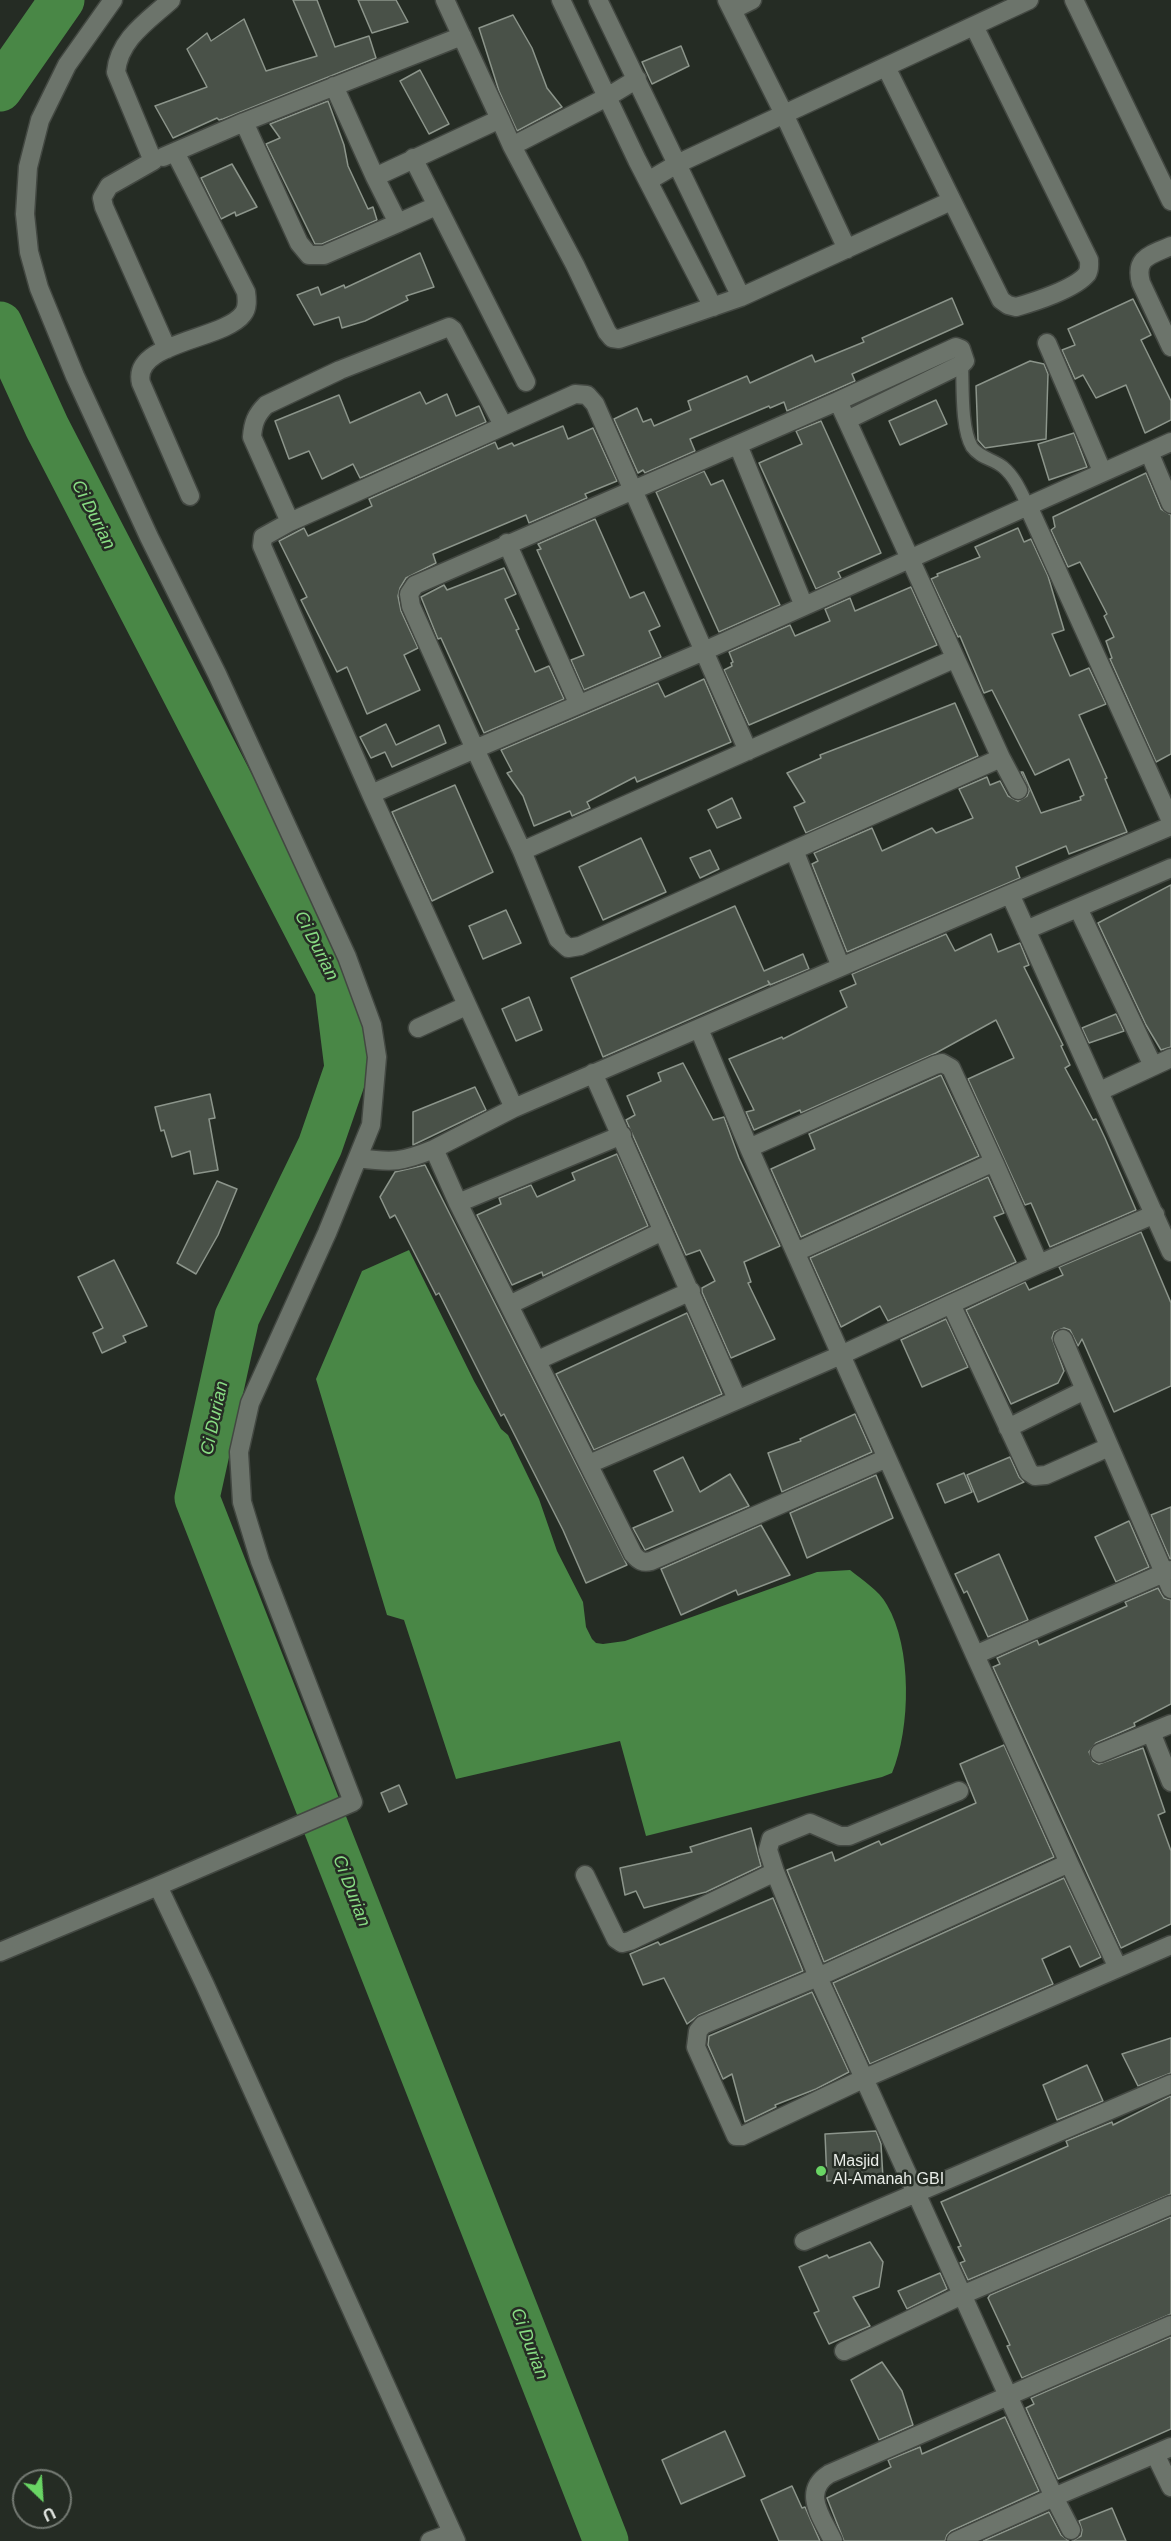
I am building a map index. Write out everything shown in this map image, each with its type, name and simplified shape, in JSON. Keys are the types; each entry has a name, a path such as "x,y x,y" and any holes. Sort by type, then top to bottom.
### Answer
{"street":[{"path":"0,1952 353,1802 260,1561 242,1502 239,1452 250,1402 359,1158 370,1125 377,1057 372,1025 362,994 217,674 149,537 75,376 39,288 29,252 25,214 28,167 40,120 67,65 113,0"},
{"path":"153,161 116,72 118,59 126,41 171,0"},
{"path":"561,0 648,181 713,307"},
{"path":"598,0 741,297"},
{"path":"752,0 729,5 784,114 847,249"},
{"path":"648,181 677,164 1029,0"},
{"path":"1074,0 1171,201"},
{"path":"448,1 512,146 612,338 627,338 741,297 951,201"},
{"path":"886,67 1001,300 1016,307 1071,286 1086,275 1090,269 1089,260 974,26"},
{"path":"167,350 104,207 102,198 109,186 153,161 244,122 462,36"},
{"path":"512,146 637,79"},
{"path":"334,86 398,223"},
{"path":"375,177 500,118"},
{"path":"244,122 299,243 309,255 324,255 436,206"},
{"path":"175,152 246,292 248,304 243,314 234,322 167,350 148,359 141,366 139,376 190,496"},
{"path":"413,158 526,382"},
{"path":"1171,246 1146,258 1140,264 1138,273 1171,347"},
{"path":"290,522 252,437 253,425 257,414 266,405 340,370 449,327 453,330 502,425"},
{"path":"1047,343 1102,471"},
{"path":"847,420 962,364 964,359 961,349 956,347 738,445 507,543 415,585 409,594 411,606 522,850 558,939 568,948 574,948 1001,758"},
{"path":"514,1108 370,794 262,546 263,537 290,522 502,425 575,394 587,395 595,404 748,751"},
{"path":"838,401 911,558 954,659 1018,790"},
{"path":"370,794 704,651 1171,442"},
{"path":"738,445 804,606"},
{"path":"1149,452 1171,504"},
{"path":"1028,506 1171,821"},
{"path":"507,543 578,703"},
{"path":"522,850 954,659"},
{"path":"359,1158 387,1163 411,1158 434,1149 514,1108 1171,826"},
{"path":"794,850 841,967"},
{"path":"1026,930 1171,868"},
{"path":"1010,894 1171,1252"},
{"path":"1078,908 1154,1066"},
{"path":"418,1028 466,1006"},
{"path":"699,1029 749,1149 886,1458 1118,1968"},
{"path":"1100,1090 1171,1058"},
{"path":"749,1149 942,1064 951,1068 1039,1264"},
{"path":"594,1073 737,1400"},
{"path":"458,1203 622,1135"},
{"path":"434,1149 458,1203 633,1554 644,1562 886,1458"},
{"path":"796,1252 994,1162"},
{"path":"589,1464 841,1355 1039,1264 1155,1214"},
{"path":"509,1305 663,1231"},
{"path":"538,1360 691,1291"},
{"path":"951,1304 1026,1468 1035,1476 1046,1475 1109,1447"},
{"path":"975,1655 1169,1577 1109,1447 1063,1339"},
{"path":"1008,1428 1085,1389"},
{"path":"1100,1753 1171,1724"},
{"path":"1151,1732 1171,1782"},
{"path":"959,1791 854,1835 840,1836 810,1823 775,1836 771,1839 768,1850 818,1977 1008,2397 1071,2530"},
{"path":"1069,1863 818,1977 703,2025 698,2031 696,2047 734,2134 738,2137 742,2136 865,2078 1171,1945"},
{"path":"585,1875 616,1939 622,1943 775,1872"},
{"path":"158,1886 205,1985 454,2537 430,2541"},
{"path":"804,2241 1169,2090"},
{"path":"844,2351 962,2295 1171,2205"},
{"path":"833,2541 814,2500 814,2488 829,2474 1171,2325"},
{"path":"956,2541 1163,2451 1171,2487"}],"lane":[{"path":"962,364 967,434 971,446 978,454 1001,465 1008,472 1015,480 1028,506"}],"shaded area":[{"path":"409,1250 474,1381 501,1429 508,1435 539,1499 557,1551 583,1602 586,1627 592,1639 596,1643 603,1644 625,1641 817,1572 850,1570 884,1600 895,1622 901,1643 905,1665 905,1711 903,1734 892,1773 646,1836 620,1741 456,1779 404,1620 387,1615 316,1379 362,1271"}],"building":[{"path":"293,0 317,0 335,47 369,36 376,58 223,119 217,118 173,138 155,106 207,87 187,49 207,33 211,41 244,19 266,71 317,56"},
{"path":"358,0 396,0 408,22 372,33"},
{"path":"513,15 532,48 547,88 562,107 517,131 499,91 479,28"},
{"path":"681,46 689,66 652,84 642,62"},
{"path":"420,70 449,124 429,134 400,81"},
{"path":"328,101 344,145 348,166 368,209 373,207 377,220 322,244 315,244 266,144 280,138 270,124"},
{"path":"232,164 257,207 236,216 235,212 221,219 201,178"},
{"path":"420,253 434,287 406,296 408,300 365,321 342,328 339,317 314,325 297,295 318,287 321,295 344,285 345,288"},
{"path":"952,298 963,324 852,374 855,381 787,411 784,402 770,408 769,406 690,439 695,451 645,473 643,470 638,473 614,419 637,408 643,422 651,419 654,426 691,410 688,401 747,376 750,383 812,355 815,362 864,342 862,338"},
{"path":"1133,299 1151,335 1141,340 1171,401 1171,420 1145,433 1126,385 1096,398 1083,375 1075,379 1062,350 1075,345 1068,329"},
{"path":"1030,361 1044,364 1048,374 1046,439 985,448 978,440 976,386"},
{"path":"420,392 426,404 447,394 456,416 479,406 486,422 360,478 353,464 322,479 309,451 289,459 275,421 339,395 350,423"},
{"path":"936,400 947,424 900,445 889,421"},
{"path":"821,421 881,553 838,572 841,578 816,589 759,463 802,444 796,431"},
{"path":"563,426 568,439 593,428 617,481 585,494 587,498 529,523 526,515 433,554 436,563 406,578 398,596 401,611 418,648 404,655 420,690 367,714 347,667 337,672 301,600 307,597 279,541 304,528 308,536 372,506 369,499 495,442 498,449 512,443 514,446"},
{"path":"1074,433 1087,467 1049,480 1038,444"},
{"path":"704,471 711,485 723,480 780,605 719,632 656,492"},
{"path":"1146,473 1161,509 1171,515 1171,754 1156,762 1110,659 1112,658 1106,641 1114,637 1104,616 1107,614 1080,562 1068,567 1051,530 1055,527 1053,517"},
{"path":"595,519 630,598 644,592 660,626 649,631 661,657 584,690 571,660 584,655 537,550 541,549 538,544"},
{"path":"1018,528 1024,542 1031,539 1048,576 1064,630 1052,634 1070,676 1089,668 1106,704 1079,715 1107,778 1105,779 1127,832 1069,854 1066,846 1016,867 1020,878 847,952 812,864 818,861 814,853 872,828 882,851 932,828 936,833 973,818 959,789 987,777 990,785 1000,781 1008,796 1018,801 1027,796 1029,791 1021,772 1023,772 1041,813 1081,800 1080,797 1084,795 1069,759 1035,775 992,690 984,693 960,636 958,637 931,579 938,576 937,574 980,557 975,547"},
{"path":"504,568 516,594 505,599 535,672 549,666 564,699 484,733 441,638 438,639 421,597 444,585 447,590"},
{"path":"911,587 937,645 749,725 724,670 732,666 733,662 729,652 790,625 795,636 830,621 825,609 850,598 855,611"},
{"path":"704,679 731,742 637,782 635,777 587,802 590,808 572,816 570,811 534,826 523,796 507,773 512,771 501,750 658,683 665,697"},
{"path":"955,703 978,756 806,833 794,807 805,802 787,773 821,758 820,755"},
{"path":"386,724 396,745 439,725 446,743 392,767 385,752 371,758 360,737"},
{"path":"455,785 493,872 432,901 392,812"},
{"path":"732,798 741,818 717,828 708,810"},
{"path":"641,838 666,892 603,920 579,867"},
{"path":"710,850 719,869 700,878 690,858"},
{"path":"1171,885 1171,1047 1161,1050 1146,1025 1098,923"},
{"path":"735,906 764,971 803,954 809,969 603,1057 571,978"},
{"path":"506,910 521,943 483,959 469,926"},
{"path":"946,934 955,951 991,934 998,952 1020,943 1029,965 1024,967 1063,1045 1061,1046 1070,1065 1065,1068 1093,1120 1096,1119 1136,1210 1050,1247 1031,1203 1025,1205 968,1079 1014,1058 996,1020 936,1053 801,1113 800,1110 754,1130 746,1112 754,1110 729,1059 782,1037 783,1039 847,1007 840,991 856,984 852,974"},
{"path":"529,997 542,1030 516,1041 502,1009"},
{"path":"1116,1014 1124,1031 1089,1043 1082,1028"},
{"path":"683,1063 713,1120 724,1117 739,1158 780,1246 744,1262 751,1282 748,1283 775,1339 731,1358 702,1292 702,1288 715,1281 700,1250 686,1255 626,1120 635,1115 627,1096 661,1081 658,1073"},
{"path":"941,1075 979,1156 801,1237 771,1169 815,1149 809,1134"},
{"path":"475,1087 486,1110 413,1145 413,1112"},
{"path":"210,1094 215,1118 209,1119 218,1170 194,1174 190,1151 172,1157 164,1130 161,1131 155,1107"},
{"path":"617,1154 648,1226 543,1276 542,1272 512,1285 477,1215 501,1204 499,1198 531,1185 537,1197 575,1180 572,1173"},
{"path":"425,1165 627,1565 586,1583 563,1530 504,1414 501,1416 439,1293 436,1295 395,1215 390,1218 380,1197 395,1172"},
{"path":"988,1177 1004,1213 994,1217 1016,1262 888,1321 880,1306 841,1327 810,1258"},
{"path":"217,1181 237,1189 218,1235 196,1274 177,1263"},
{"path":"1141,1232 1171,1303 1171,1386 1114,1412 1082,1339 1078,1346 1070,1330 1064,1328 1054,1332 1052,1338 1064,1371 1058,1383 1011,1404 966,1310 1025,1282 1029,1290 1063,1275 1059,1267"},
{"path":"114,1260 147,1326 123,1336 126,1342 102,1353 93,1333 103,1328 78,1277"},
{"path":"687,1313 722,1394 594,1450 556,1374"},
{"path":"946,1319 968,1367 922,1387 901,1340"},
{"path":"855,1414 872,1452 782,1492 768,1453 801,1441 800,1439"},
{"path":"683,1457 700,1492 730,1474 749,1506 645,1550 633,1528 673,1511 654,1471"},
{"path":"1010,1457 1019,1477 1024,1482 978,1502 967,1475"},
{"path":"964,1473 972,1492 945,1503 937,1484"},
{"path":"876,1475 893,1518 807,1558 790,1513"},
{"path":"1171,1507 1171,1559 1170,1559 1151,1515"},
{"path":"1129,1521 1149,1567 1116,1582 1095,1537"},
{"path":"761,1525 790,1575 738,1595 736,1590 681,1615 661,1569"},
{"path":"999,1554 1028,1620 988,1637 967,1591 964,1593 955,1574"},
{"path":"1158,1588 1164,1598 1171,1600 1171,1704 1134,1723 1135,1726 1096,1743 1089,1752 1093,1761 1099,1764 1143,1748 1165,1812 1158,1815 1171,1851 1171,1924 1121,1948 993,1667 1000,1664 997,1658 1037,1640 1039,1645 1127,1606 1125,1602"},
{"path":"1004,1745 1054,1857 824,1962 787,1870 832,1852 835,1861 879,1841 881,1845 976,1803 960,1764"},
{"path":"399,1785 407,1804 389,1812 381,1793"},
{"path":"751,1828 761,1866 706,1892 644,1908 636,1891 625,1895 620,1868 692,1852 690,1847"},
{"path":"1064,1878 1101,1957 1080,1967 1070,1946 1042,1959 1053,1984 870,2064 833,1983"},
{"path":"773,1898 803,1971 699,2015 687,2024 664,1978 643,1985 630,1954 658,1942 660,1945"},
{"path":"812,1992 849,2072 816,2089 775,2105 776,2107 745,2122 732,2074 723,2079 708,2045 709,2036"},
{"path":"1171,2038 1171,2073 1138,2086 1122,2054"},
{"path":"1087,2065 1103,2101 1057,2120 1043,2085"},
{"path":"1171,2096 1171,2194 968,2280 960,2263 965,2261 958,2247 961,2246 941,2202 1068,2146 1066,2141 1112,2122 1113,2125"},
{"path":"876,2131 881,2144 883,2178 827,2181 825,2134"},
{"path":"1171,2217 1171,2314 1022,2378 1007,2346 1010,2345 988,2298 990,2295"},
{"path":"870,2242 883,2262 879,2287 853,2297 870,2326 829,2344 814,2313 819,2311 799,2267 827,2255 829,2258"},
{"path":"940,2273 947,2289 907,2309 898,2291"},
{"path":"1171,2337 1171,2429 1058,2479 1026,2408 1034,2404 1031,2398"},
{"path":"882,2362 902,2391 913,2425 879,2440 851,2380"},
{"path":"1005,2417 1039,2491 951,2531 945,2541 844,2541 827,2498 891,2467 888,2460 920,2447 922,2454"},
{"path":"725,2431 745,2476 681,2504 662,2460"},
{"path":"792,2486 802,2508 805,2507 820,2541 779,2541 761,2500"},
{"path":"1112,2508 1126,2541 1072,2541 1081,2536 1079,2521"},
{"path":"1049,2512 1061,2535 1069,2541 983,2541"}],"waterway":[{"name":"Ci Durian","path":"0,89 62,0"},
{"name":"Ci Durian","path":"0,324 47,427 337,988 347,1068 320,1146 237,1317 197,1498 606,2541"}],"place":[{"name":"Masjid Al-Amanah GBI","path":"821,2171"}]}
